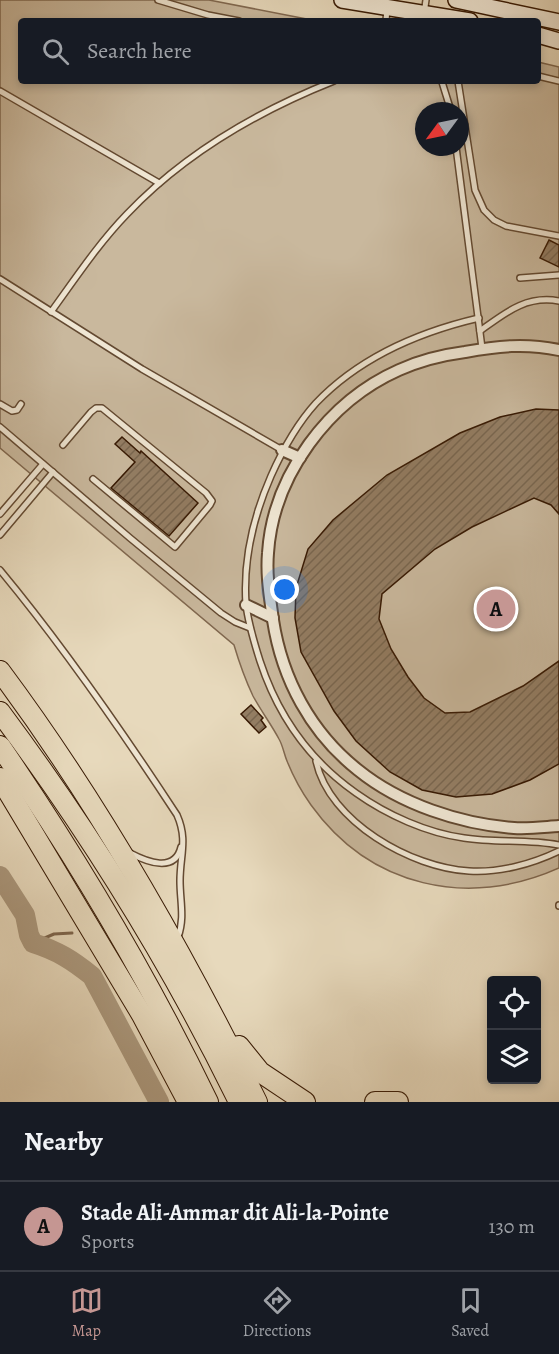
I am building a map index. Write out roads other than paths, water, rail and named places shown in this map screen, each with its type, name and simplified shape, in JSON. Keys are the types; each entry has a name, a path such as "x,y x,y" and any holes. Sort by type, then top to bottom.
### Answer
{"highway":[{"path":"0,671 49,738 176,943 257,1102"},
{"path":"0,712 87,836 148,934 239,1102"},
{"path":"0,746 86,876 152,992 208,1102"},
{"path":"0,778 142,1015 188,1102"},
{"path":"176,943 188,958 244,1054 260,1072 305,1102"},
{"path":"375,1102 398,1102"}],"main road":[{"path":"342,0 387,9 425,11 456,18"},
{"path":"456,0 540,18"},
{"path":"541,18 559,22"},
{"path":"541,36 559,40"}],"street":[{"path":"559,350 513,345 482,348 432,358 382,378 342,408 300,458 284,488 270,535 267,566 273,618 284,666 299,699 325,737 358,770 389,791 451,815 515,828 559,826"},
{"path":"282,450 300,458"},
{"path":"246,605 273,618"}],"lane":[{"path":"158,0 223,18"},
{"path":"541,77 559,81"},
{"path":"51,312 126,215 191,156 239,126 287,101 327,84"},
{"path":"443,84 448,102"},
{"path":"458,84 475,190 484,210 494,220 506,226 559,236"},
{"path":"0,91 159,183"},
{"path":"457,156 482,348"},
{"path":"520,278 559,275"},
{"path":"0,279 142,369 282,450"},
{"path":"480,331 521,304 540,299 559,301"},
{"path":"479,318 418,338 378,356 355,370 316,404 282,450 264,492 251,538 246,575 246,605 250,628 273,697 299,741 316,761 357,794 414,825 437,832 464,838 559,845"},
{"path":"0,404 12,411 17,410 21,404"},
{"path":"63,445 96,408 102,408 206,493 212,501 175,547 93,479"},
{"path":"0,427 221,613 250,628"},
{"path":"0,514 44,464"},
{"path":"0,535 53,472"},
{"path":"0,570 37,614 123,734 177,815 183,830 184,844 180,883 183,914 176,943"},
{"path":"316,761 327,789 348,814 373,836 410,856 436,866 470,871 510,868 540,860 559,851"},
{"path":"116,846 141,859 168,863 175,859 181,850 183,830"}],"waterway":[{"path":"0,876 25,915 33,943 64,956 92,976 159,1102"},
{"path":"33,943 54,934 72,933"}],"place":[{"name":"Stade Ali-Ammar dit Ali-la-Pointe","path":"496,609"}]}
